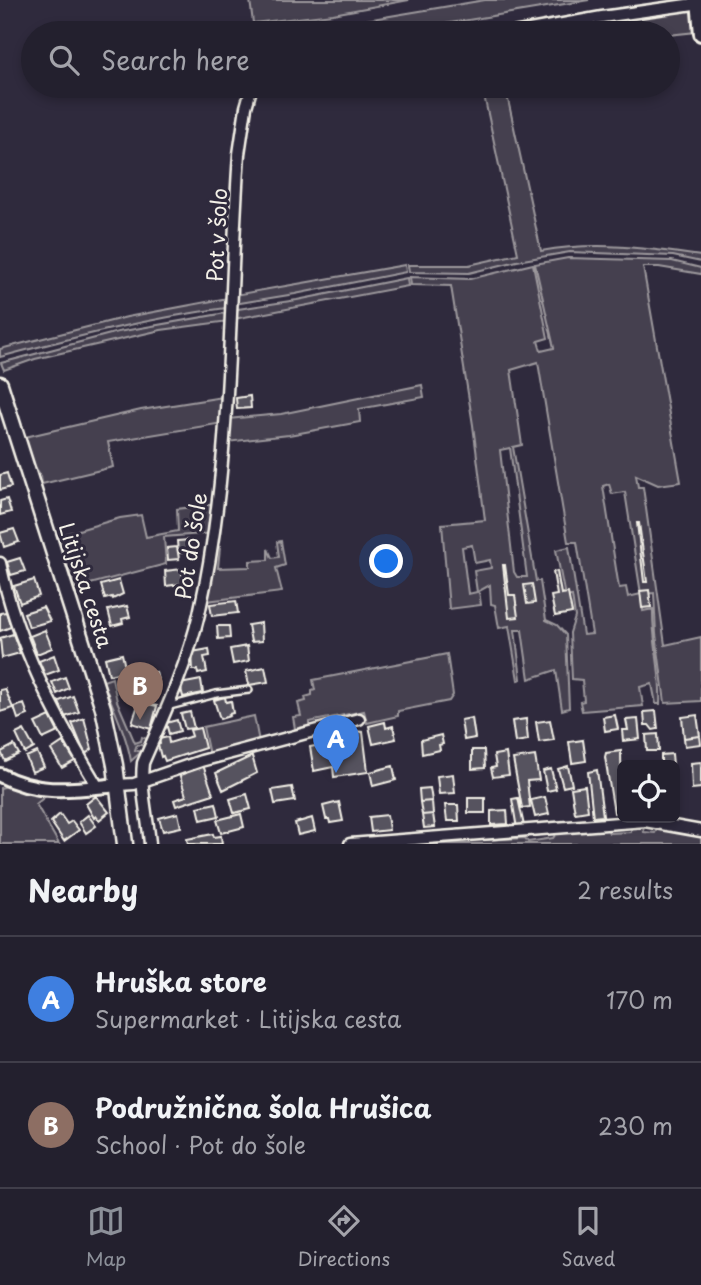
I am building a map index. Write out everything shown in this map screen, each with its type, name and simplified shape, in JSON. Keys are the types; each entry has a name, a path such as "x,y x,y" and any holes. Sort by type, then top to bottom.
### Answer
{"main road":[{"name":"Litijska cesta","path":"0,384 96,685 112,747 125,844"}],"street":[{"path":"580,21 699,2 701,34"},
{"name":"Pot v šolo","path":"226,387 239,154 249,98"},
{"name":"Pot do šole","path":"141,782 143,763 190,646 209,565 223,451 226,387"},
{"path":"0,564 30,661 54,713 98,787"},
{"path":"0,775 21,784 61,791 141,782 201,761 359,719"},
{"path":"141,782 148,811 150,844"},
{"path":"350,844 645,821 701,831"}],"lane":[{"path":"166,706 216,694 249,690"}],"shaded area":[{"path":"250,0 409,0 333,14 253,21"},
{"path":"485,0 589,0 462,21 360,21"},
{"path":"690,8 694,11 696,32 680,34 680,21 606,21"},
{"path":"485,98 508,98 541,251 581,246 621,247 701,256 701,262 673,256 570,252 469,273 409,272 408,265 469,265 518,254"},
{"path":"568,258 672,261 701,268 701,274 643,267 681,482 658,485 636,475 638,487 643,487 665,645 701,637 701,701 665,703 654,593 644,594 641,598 643,611 653,609 660,704 656,704 652,684 640,687 643,706 582,711 582,680 572,679 570,633 575,617 572,596 565,597 556,550 569,547 583,635 592,634 577,542 568,542 538,362 511,370 522,445 513,447 536,581 540,581 546,620 557,625 566,635 569,708 562,710 556,670 529,679 522,630 515,630 521,679 518,680 509,626 499,628 495,605 491,604 490,585 479,591 481,605 449,609 442,524 485,520 451,286 411,285 410,277 470,279 533,264 548,338 538,341 541,351 554,348 535,264","holes":["510,448 527,577 517,577 514,572 500,450","609,484 612,494 625,492 641,594 628,597 626,587 619,588 603,486","472,545 475,563 490,560 491,568 474,571 477,592 468,594 462,547"]},
{"path":"405,265 406,272 234,304 235,295"},
{"path":"407,278 408,286 234,319 235,310 238,309"},
{"path":"228,298 229,306 226,308 84,335 0,357 0,349 127,317"},
{"path":"226,313 229,321 161,330 35,359 4,370 1,363 118,332"},
{"path":"422,385 424,397 359,409 360,422 289,435 227,442 228,419 281,414"},
{"path":"223,397 223,423 108,442 113,467 42,484 25,437 141,410"},
{"path":"218,504 215,533 164,537 166,564 75,588 58,536 120,518 141,515 146,537 178,531 177,509"},
{"path":"281,541 285,565 276,568 282,592 206,601 217,547 220,547 218,568 250,567 250,561 268,560 268,549 272,558 279,557 277,542"},
{"path":"447,654 453,695 449,701 398,711 398,716 367,723 364,711 309,722 309,726 295,729 293,717 301,716 298,703 306,701 305,697 312,695 315,690 313,680"},
{"path":"112,678 117,701 135,743 141,741 142,737 147,739 144,746 137,744 135,750 141,752 131,761 123,731 103,681"},
{"path":"254,716 259,742 209,755 203,727"},
{"path":"11,785 47,795 36,804 59,844 0,844 0,788"},
{"path":"631,825 643,827 644,832 655,833 657,829 701,835 701,844 403,844 525,838 528,842 553,838 556,834 607,828 609,833 631,832"}],"building":[{"path":"250,396 251,408 237,409 236,398"},
{"path":"7,473 11,487 0,490 0,475"},
{"path":"7,499 11,512 0,515 0,501"},
{"path":"639,523 647,582 644,582"},
{"path":"14,529 19,542 4,547 0,533"},
{"path":"190,540 191,552 178,553 177,541"},
{"path":"177,547 179,559 168,560 167,548"},
{"path":"20,558 25,571 11,575 7,562"},
{"path":"503,565 509,595 515,595 518,617 509,618"},
{"path":"182,569 182,574 187,574 188,583 166,586 165,571"},
{"path":"557,571 561,594 568,593 572,613 555,616 551,596 557,595 553,572"},
{"path":"34,580 39,596 20,603 14,586"},
{"path":"119,580 123,594 113,599 105,599 101,585"},
{"path":"532,584 535,603 527,604 524,585"},
{"path":"649,590 651,607 642,608 640,591"},
{"path":"236,601 238,613 212,616 210,604"},
{"path":"127,606 130,617 122,619 123,623 112,626 108,610"},
{"path":"43,607 50,621 29,627 24,613"},
{"path":"6,612 11,627 0,631 0,613"},
{"path":"261,623 262,641 251,642 248,625"},
{"path":"217,626 229,626 230,638 218,639"},
{"path":"45,630 52,648 37,654 30,636"},
{"path":"13,634 20,653 2,658 0,638"},
{"path":"247,646 249,661 233,664 230,649"},
{"path":"209,649 210,656 204,657 207,672 198,674 197,670 193,670 192,652"},
{"path":"122,654 126,671 109,675 105,658"},
{"path":"54,655 59,670 45,675 39,661"},
{"path":"265,667 268,682 249,685 246,671"},
{"path":"156,672 159,685 146,688 143,674"},
{"path":"65,677 69,688 57,694 52,682"},
{"path":"201,680 203,693 183,697 180,684"},
{"path":"5,689 13,708 0,712 0,690"},
{"path":"73,696 79,712 65,717 59,701"},
{"path":"225,697 226,702 231,701 233,713 220,719 214,700"},
{"path":"139,702 157,706 151,729 132,723"},
{"path":"24,704 28,715 18,719 14,707"},
{"path":"656,711 658,729 653,730 649,725 645,725 644,712"},
{"path":"190,712 194,728 185,729 181,714"},
{"path":"615,715 618,729 605,731 603,717"},
{"path":"697,715 700,736 684,738 682,717"},
{"path":"50,716 58,732 43,739 35,723"},
{"path":"84,718 92,749 87,753 84,752 72,723"},
{"path":"472,718 475,738 464,740 461,720"},
{"path":"526,719 528,740 515,742 512,721"},
{"path":"638,719 640,739 623,741 622,730 628,730 626,720"},
{"path":"177,720 180,731 169,734 166,723"},
{"path":"550,720 554,740 539,742 536,722"},
{"path":"385,722 386,728 393,726 396,739 373,744 369,726"},
{"path":"200,728 205,748 165,761 163,756 161,757 159,739 168,737 169,743 192,736 190,730"},
{"path":"24,730 34,748 25,753 16,734"},
{"path":"353,731 363,732 368,772 334,777 333,767 314,771 310,747 320,745 318,739 325,738 327,744 353,739"},
{"path":"658,734 659,751 647,751 646,735"},
{"path":"441,735 443,744 439,745 440,750 422,754 421,740"},
{"path":"700,736 701,744 685,746 684,738"},
{"path":"583,740 586,761 572,763 569,742"},
{"path":"63,742 75,761 62,768 51,750"},
{"path":"14,745 19,754 5,761 1,752"},
{"path":"472,750 484,750 485,768 472,769"},
{"path":"621,751 621,760 617,760 617,813 614,813 606,753"},
{"path":"37,752 44,767 32,772 26,757"},
{"path":"506,753 509,775 493,777 491,768 496,767 494,755"},
{"path":"672,754 673,760 661,760 661,755"},
{"path":"252,756 257,773 223,790 216,773"},
{"path":"535,756 539,780 527,781 530,807 522,808 513,759"},
{"path":"701,762 701,788 692,789 691,763"},
{"path":"203,765 213,794 176,806 174,800 186,796 179,773"},
{"path":"393,766 396,780 373,786 370,772"},
{"path":"568,766 572,785 563,787 558,769"},
{"path":"551,769 556,789 547,791 543,771"},
{"path":"597,770 603,816 593,817 588,772"},
{"path":"453,774 455,793 439,794 437,776"},
{"path":"585,786 588,811 575,813 571,788"},
{"path":"292,787 295,801 275,804 272,790"},
{"path":"430,788 432,801 420,802 419,789"},
{"path":"247,794 251,809 234,813 230,799"},
{"path":"96,796 109,812 99,820 96,816 94,818 86,804"},
{"path":"545,797 549,814 535,817 531,800"},
{"path":"468,798 485,798 485,813 468,813"},
{"path":"518,798 524,826 517,829 512,799"},
{"path":"432,801 433,814 422,815 420,802"},
{"path":"339,802 343,821 330,823 329,819 326,819 323,806"},
{"path":"216,803 219,816 201,820 198,807"},
{"path":"445,805 458,805 459,821 447,821"},
{"path":"507,810 508,824 491,825 491,811"},
{"path":"178,813 181,827 163,831 159,818"},
{"path":"60,814 67,824 72,821 79,830 64,841 51,822"},
{"path":"241,814 244,827 221,833 217,820"},
{"path":"433,814 435,827 424,828 422,815"},
{"path":"88,815 96,826 86,833 79,822"},
{"path":"387,815 389,830 371,832 369,817"},
{"path":"312,818 315,831 298,835 295,823"},
{"path":"213,834 214,837 221,836 222,844 188,844 187,839"}],"place":[{"name":"Podružnična šola Hrušica","path":"140,720"},
{"name":"Hruška store","path":"336,773"}]}
